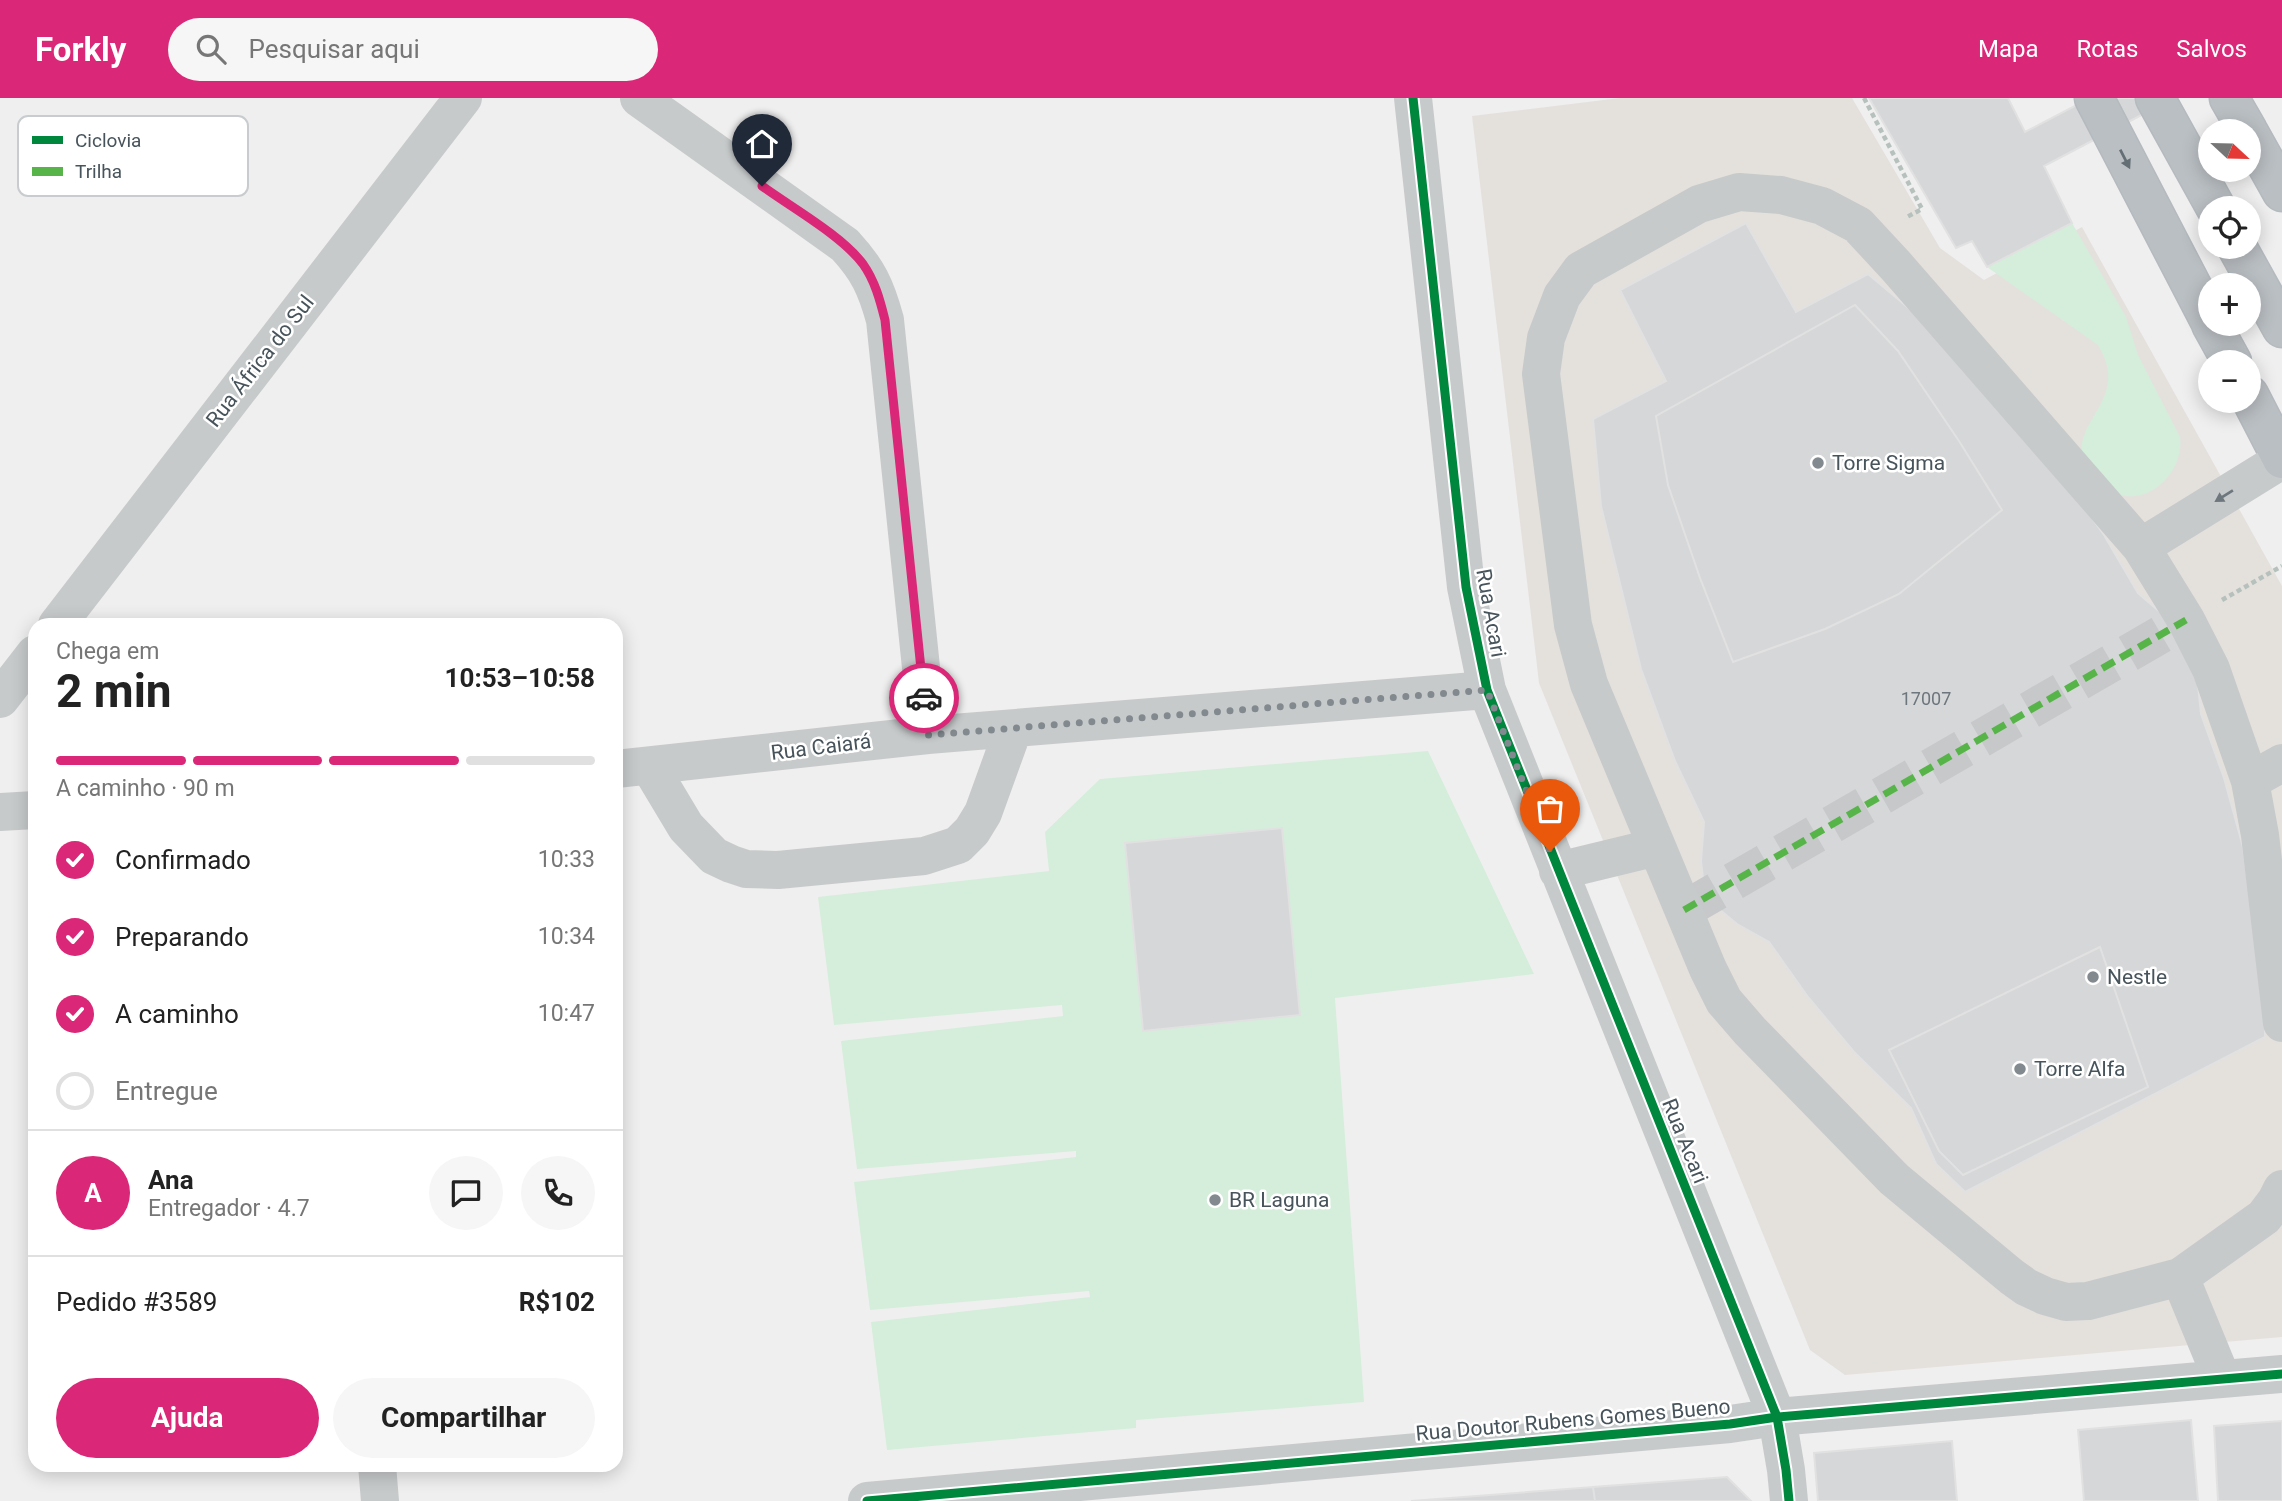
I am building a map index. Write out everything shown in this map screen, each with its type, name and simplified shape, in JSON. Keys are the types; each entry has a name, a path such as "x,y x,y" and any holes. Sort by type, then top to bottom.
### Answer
{"highway":[{"path":"2094,98 2198,298"},
{"path":"2155,98 2209,196"},
{"path":"2229,98 2241,119"},
{"path":"2261,155 2282,192"},
{"path":"2244,259 2282,328"},
{"path":"2258,413 2282,459"}],"street":[{"name":"Rua África do Sul","path":"62,618 463,98"},
{"path":"639,98 845,245 863,264 876,288 885,320 928,735"},
{"name":"Rua Acari","path":"1413,98 1466,587 1487,690 1777,1417 1789,1501"},
{"path":"2282,1023 2260,835 2266,772 2186,621 2141,547 1858,225 1822,206 1781,195 1739,192 1699,204 1581,270 1562,296 1546,338 1541,374 1573,625 1589,684 1708,969 1724,1001 1894,1179 2012,1277 2045,1296 2066,1302 2088,1301 2180,1277 2264,1216 2282,1189"},
{"path":"2141,547 2282,459"},
{"path":"0,699 28,663"},
{"name":"Rua Caiará","path":"633,768 928,735 1487,690"},
{"path":"633,768 714,856 746,869 778,870 924,856 958,845 972,831 983,813 1013,730"},
{"path":"0,812 28,810"},
{"path":"1558,871 1657,847"},
{"path":"2180,1277 2222,1379"},
{"name":"Rua Doutor Rubens Gomes Bueno","path":"867,1501 1730,1424 1777,1417 2282,1374"},
{"path":"378,1472 380,1501"}],"path":[{"path":"1864,98 1922,209 1903,219 1896,266"},
{"path":"2186,621 2282,566"}],"shaded area":[{"path":"1620,98 1852,98 1940,248 1984,280 2082,227 2282,586 2282,1337 1845,1375 1810,1350 1539,683 1472,116"}],"green space":[{"path":"2072,223 2126,317 2138,355 2180,437 2176,464 2169,476 2148,493 2123,496 2108,489 2083,456 2082,443 2105,394 2108,380 2106,364 2098,345 1987,267"},
{"name":"BR Laguna","path":"1428,751 1534,974 1335,998 1364,1402 1136,1420 1136,1428 887,1450 871,1322 1090,1297 1089,1291 870,1310 854,1182 1076,1157 1076,1151 857,1169 841,1041 1063,1016 1062,1005 834,1025 818,897 1049,871 1045,832 1100,779"}],"building":[{"path":"1869,98 2008,98 2025,132 2090,98 2174,98 2044,166 2072,223 1987,267 1972,241 1956,248"},
{"path":"1746,223 1796,312 1868,274 1936,331 2048,455 2104,535 2138,593 2167,618 2195,655 2201,714 2224,778 2243,847 2265,1008 2265,1037 1965,1192 1936,1164 1911,1108 1854,1052 1808,997 1769,942 1737,924 1714,905 1704,887 1701,861 1704,822 1675,761 1641,669 1601,506 1593,419 1666,381 1620,290"},
{"name":"Torre Sigma","path":"1855,305 1898,351 2002,510 1899,594 1825,629 1733,662 1668,485 1656,416"},
{"path":"1282,828 1300,1015 1143,1031 1125,843"},
{"name":"Torre Alfa","path":"2100,947 2148,1087 1963,1175 1939,1151 1889,1050"},
{"path":"2191,1420 2198,1501 2084,1501 2078,1430"},
{"path":"2282,1421 2282,1501 2218,1501 2214,1426"},
{"path":"1952,1441 1957,1501 1818,1501 1814,1453"},
{"path":"1727,1477 1751,1501 1595,1501 1593,1487"},
{"path":"1593,1487 1595,1501 1411,1501"}],"tunnel":[{"path":"1684,910 2186,620"}],"marked path":[{"path":"1684,910 2186,620"}],"cycle path":[{"path":"1413,98 1466,587 1487,690 1777,1417 1789,1501"},
{"path":"867,1501 1730,1424 1777,1417 2282,1374"}],"way so far":[{"path":"924,698 928,735 1487,690 1550,851"}],"place":[{"name":"Torre Sigma","path":"1818,463"},
{"name":"Nestle","path":"2093,977"},
{"name":"Torre Alfa","path":"2020,1069"},
{"name":"BR Laguna","path":"1215,1200"}],"route":[{"path":"762,186 845,245 863,264 876,288 885,320 924,698"}]}
